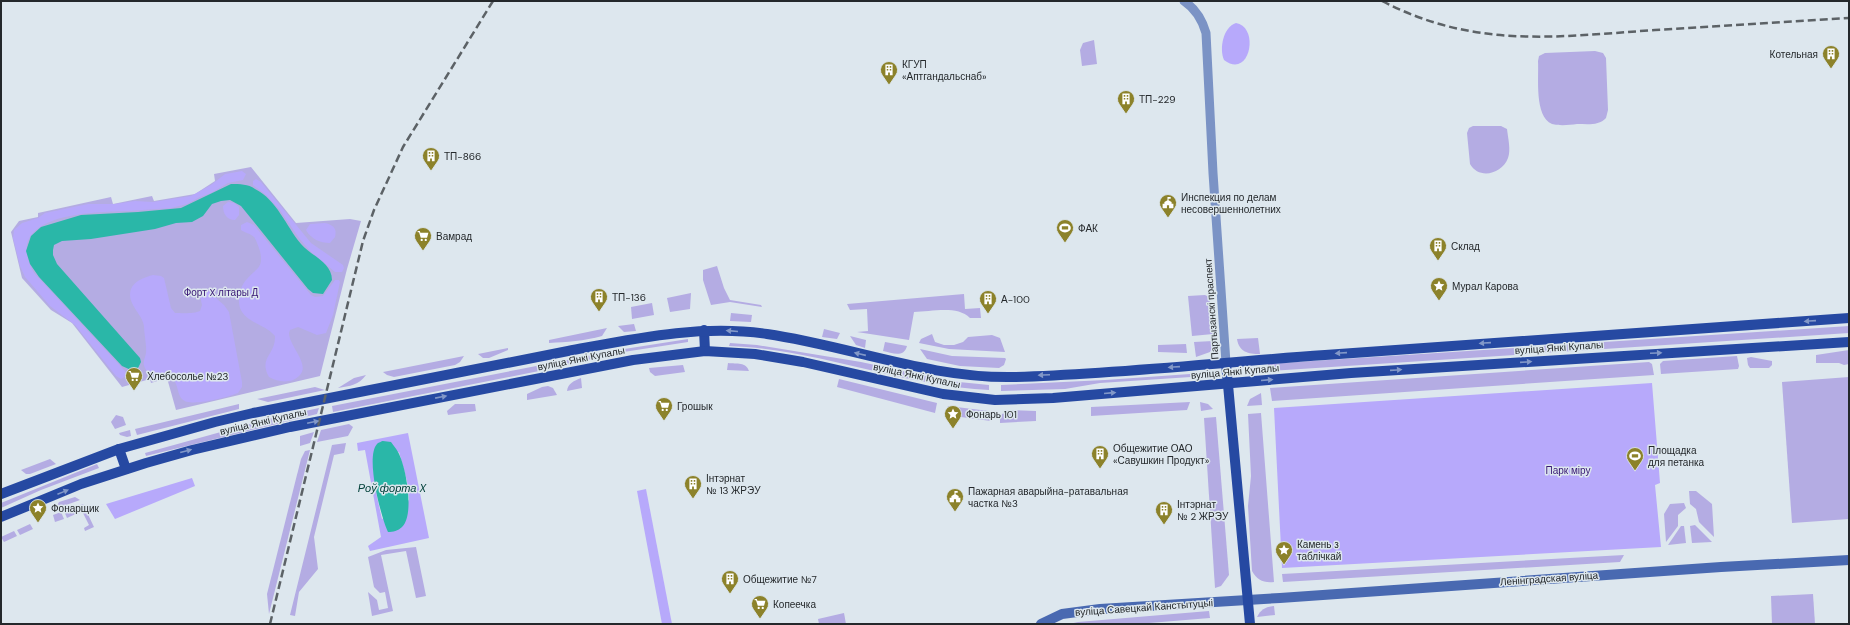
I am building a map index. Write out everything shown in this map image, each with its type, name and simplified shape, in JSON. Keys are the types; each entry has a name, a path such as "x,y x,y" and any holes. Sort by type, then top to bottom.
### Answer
{"main road":[{"name":"вуліца Янкі Купалы","path":"1,494 119,449 253,413 574,349 704,330 726,330 766,334 910,366 971,376 1014,377 1849,318"},
{"path":"704,330 705,351"},
{"name":"вуліца Янкі Купалы","path":"1,517 81,484 192,450 312,422 633,360 705,351 755,354 789,360 943,394 995,400 1053,398 1351,373 1849,342"},
{"name":"Партызанскі праспект","path":"1226,363 1249,600 1250,624"},
{"path":"119,449 126,469"},
{"name":"Ленінградская вуліца","path":"1249,600 1669,570 1849,560"},
{"name":"вуліца Савецкай Канстытуцыі","path":"1041,624 1062,614 1100,608 1249,600"}],"street":[{"name":"Партызанскі праспект","path":"1184,1 1194,8 1200,16 1206,33 1213,173 1226,363"}],"green space":[{"path":"1236,23 1243,27 1248,33 1250,42 1246,58 1240,63 1233,64 1224,60 1222,45 1228,29"},
{"path":"1094,40 1097,64 1082,66 1080,50 1083,43"},
{"path":"1595,51 1603,53 1606,58 1608,110 1606,118 1603,121 1593,124 1552,124 1546,120 1540,105 1538,86 1539,56 1545,53"},
{"path":"1473,126 1501,126 1507,129 1509,155 1505,164 1496,171 1490,173 1479,172 1470,164 1467,133 1469,128"},
{"name":"Форт X літары Д","path":"251,167 296,223 350,219 361,221 347,269 320,376 176,410 167,378 151,383 150,379 122,387 72,323 51,310 22,278 11,232 19,221 38,217 38,213 111,197 113,204 152,196 154,201 195,194 215,181 214,174"},
{"path":"242,171 246,174 243,180 228,183 187,204 171,208 74,215 55,220 40,227 29,238 27,253 34,273 125,371 126,376 121,379 116,376 75,325 50,306 25,277 20,266 13,238 14,230 22,223 38,218 45,213 88,204 115,204 135,201 153,202 191,196 211,185 225,174"},
{"path":"256,179 261,182 311,243 343,265 344,268 342,272 335,272 310,251 279,209 266,195 253,185 253,181"},
{"path":"228,202 234,203 239,207 239,215 235,220 228,218 224,212 223,206"},
{"path":"247,222 254,225 311,295 315,297 323,296 335,280 339,280 340,282 333,315 326,333 317,335 298,327 290,330 290,339 300,358 302,370 300,375 290,381 275,380 269,377 265,365 266,360 273,348 275,336 247,317 240,308 239,297 241,289 247,279 258,268 261,261 260,251 254,237 241,230 241,225"},
{"path":"325,223 333,226 336,232 335,237 330,243 316,240 310,236 306,230 310,224"},
{"path":"717,266 724,288 730,300 761,305 762,307 730,302 711,305 703,280 703,270"},
{"path":"153,275 164,278 171,308 175,313 191,313 200,311 202,305 200,296 206,289 211,291 224,305 229,312 242,382 242,387 238,393 209,401 186,401 180,396 176,384 172,378 166,375 152,374 147,371 144,364 146,350 143,321 132,304 130,294 132,286 143,278"},
{"path":"691,293 690,309 670,312 667,298"},
{"path":"964,294 965,309 980,308 981,318 970,318 965,314 951,310 914,312 909,340 857,332 868,331 867,309 850,310 847,304"},
{"path":"1205,295 1209,297 1210,301 1213,334 1192,336 1188,296"},
{"path":"652,303 654,315 632,319 631,307"},
{"path":"731,313 752,315 751,322 730,321"},
{"path":"634,324 636,331 624,332 618,326"},
{"path":"1849,326 1849,333 1269,371 1268,364"},
{"path":"607,328 602,336 569,342 549,343 549,340"},
{"path":"824,329 840,333 837,339 822,337"},
{"path":"932,334 935,342 944,345 954,345 963,342 968,337 992,335 1000,338 1005,352 949,349 919,343 921,339"},
{"path":"850,336 866,340 865,348 856,345"},
{"path":"1258,338 1260,354 1248,353 1240,347 1237,339"},
{"path":"688,339 688,342 617,353 554,368 333,412 332,406 618,350"},
{"path":"1213,341 1213,346 1210,352 1196,357 1194,342"},
{"path":"885,342 907,346 903,352 897,354 883,351"},
{"path":"730,343 757,345 861,362 949,381 989,385 989,390 924,382 795,354 729,346"},
{"path":"1186,344 1187,353 1158,352 1158,345"},
{"path":"508,348 508,350 489,358 483,358 478,354"},
{"path":"920,349 952,356 1006,359 1004,365 999,368 960,366 927,359"},
{"path":"1849,350 1849,364 1816,363 1816,355"},
{"path":"464,356 460,362 455,365 394,377 383,372"},
{"path":"1737,356 1739,366 1738,369 1661,374 1660,364 1663,361"},
{"path":"1751,357 1772,361 1772,365 1769,368 1750,368 1747,358"},
{"path":"1649,362 1652,364 1654,375 1272,401 1270,388"},
{"path":"728,363 746,366 749,371 727,370"},
{"path":"683,365 685,372 655,376 650,372 649,368"},
{"path":"1190,374 1191,377 1100,383 1065,389 1001,391 1001,385"},
{"path":"366,375 357,383 338,388 354,378"},
{"path":"1849,377 1849,519 1792,523 1782,382"},
{"path":"581,378 582,388 567,391 570,384"},
{"path":"839,379 937,403 935,413 837,387"},
{"name":"Парк міру","path":"1652,383 1660,483 1655,485 1661,547 1282,568 1274,408"},
{"path":"548,386 553,388 557,395 527,400 527,394 542,387"},
{"path":"315,387 325,390 268,402 257,399"},
{"path":"1261,393 1262,405 1247,406 1250,399"},
{"path":"1190,402 1187,410 1091,416 1091,407"},
{"path":"1200,402 1208,404 1213,409 1201,411"},
{"path":"239,404 239,409 137,435 135,429"},
{"path":"455,404 475,404 476,411 448,415 447,411"},
{"path":"948,406 989,411 992,415 991,421 946,415"},
{"path":"319,408 317,414 146,456 145,453 268,419"},
{"path":"1007,410 1036,411 1036,421 1000,423 1000,416"},
{"path":"1261,413 1274,582 1261,580 1256,577 1252,571 1248,506 1251,476 1248,414"},
{"path":"116,415 123,417 126,425 115,429 111,422"},
{"path":"1216,417 1229,575 1221,586 1215,588 1204,418"},
{"path":"349,424 353,427 348,436 317,442 321,430"},
{"path":"130,430 131,436 127,437 120,435 119,433"},
{"path":"314,432 310,443 300,446 300,436"},
{"path":"408,433 429,538 370,551 368,546 381,537 365,450 358,451 357,443","holes":["399,452 407,481 409,500 382,519 373,467"]},
{"path":"346,443 344,453 334,455 314,537 318,569 299,592 295,616 290,615 332,445"},
{"path":"310,450 269,614 267,594 301,459 305,451"},
{"path":"50,459 56,464 30,474 26,474 21,470"},
{"path":"97,464 99,468 41,490 1,508 1,503"},
{"path":"192,478 195,486 115,519 106,504"},
{"path":"646,489 672,624 662,624 637,491"},
{"path":"1689,491 1696,491 1712,504 1714,537 1699,522 1696,509 1690,504"},
{"path":"75,497 80,500 55,509 59,502"},
{"path":"1684,503 1686,508 1678,515 1678,526 1666,542 1664,514 1670,504"},
{"path":"83,504 94,527 85,531 84,528 89,525 82,511 67,518 64,511"},
{"path":"61,512 64,519 55,522 53,515"},
{"path":"30,524 33,529 20,535 17,530"},
{"path":"1695,525 1712,542 1692,543 1690,526"},
{"path":"1681,526 1684,526 1686,543 1668,545"},
{"path":"14,531 17,536 4,542 1,537"},
{"path":"416,547 426,596 416,598 406,551 381,555 393,611 372,616 368,592 377,600 379,610 388,608 385,592 380,593 374,587 368,557 386,550"},
{"path":"1624,555 1620,562 1283,582 1282,574"},
{"path":"1813,594 1815,624 1772,624 1771,596"},
{"path":"1274,606 1275,615 1257,617 1264,609"},
{"path":"1209,611 1210,618 1137,624 1069,624 1078,622"},
{"path":"844,613 846,624 819,624 818,619"}],"water":[{"path":"231,184 247,185 263,194 275,206 301,244 329,268 332,280 323,294 313,293 308,289 241,206 230,200 212,204 203,216 192,222 176,223 155,229 91,239 62,241 54,245 53,255 57,264 140,358 141,362 138,368 131,370 122,366 39,277 30,264 26,251 31,236 41,227 81,215 181,208"},
{"name":"Роў форта X","path":"383,441 391,442 401,459 404,468 409,502 406,521 402,527 390,532 388,532 378,501 373,474 374,451 377,444"}],"railway":[{"path":"270,624 363,241 374,210 403,147 493,1"},
{"path":"1382,1 1416,16 1450,27 1483,33 1516,36 1549,37 1849,18"}],"place":[{"name":"Котельная","path":"1831,69"},
{"name":"КГУП «Аптгандальснаб»","path":"889,85"},
{"name":"ТП-229","path":"1126,114"},
{"name":"ТП-866","path":"431,171"},
{"name":"Инспекция по делам несовершеннолетних","path":"1168,218"},
{"name":"ФАК","path":"1065,243"},
{"name":"Вамрад","path":"423,251"},
{"name":"Склад","path":"1438,261"},
{"name":"Мурал Карова","path":"1439,301"},
{"name":"ТП-136","path":"599,312"},
{"name":"А-100","path":"988,314"},
{"name":"Хлебосолье №23","path":"134,391"},
{"name":"Грошык","path":"664,421"},
{"name":"Фонарь 101","path":"953,429"},
{"name":"Общежитие ОАО «Савушкин Продукт»","path":"1100,469"},
{"name":"Площадка для петанка","path":"1635,471"},
{"name":"Інтэрнат № 13 ЖРЭУ","path":"693,499"},
{"name":"Пажарная аварыйна-ратавальная частка №3","path":"955,512"},
{"name":"Фонарщик","path":"38,523"},
{"name":"Інтэрнат № 2 ЖРЭУ","path":"1164,525"},
{"name":"Камень з таблічкай","path":"1284,565"},
{"name":"Общежитие №7","path":"730,594"},
{"name":"Копеечка","path":"760,619"}]}
